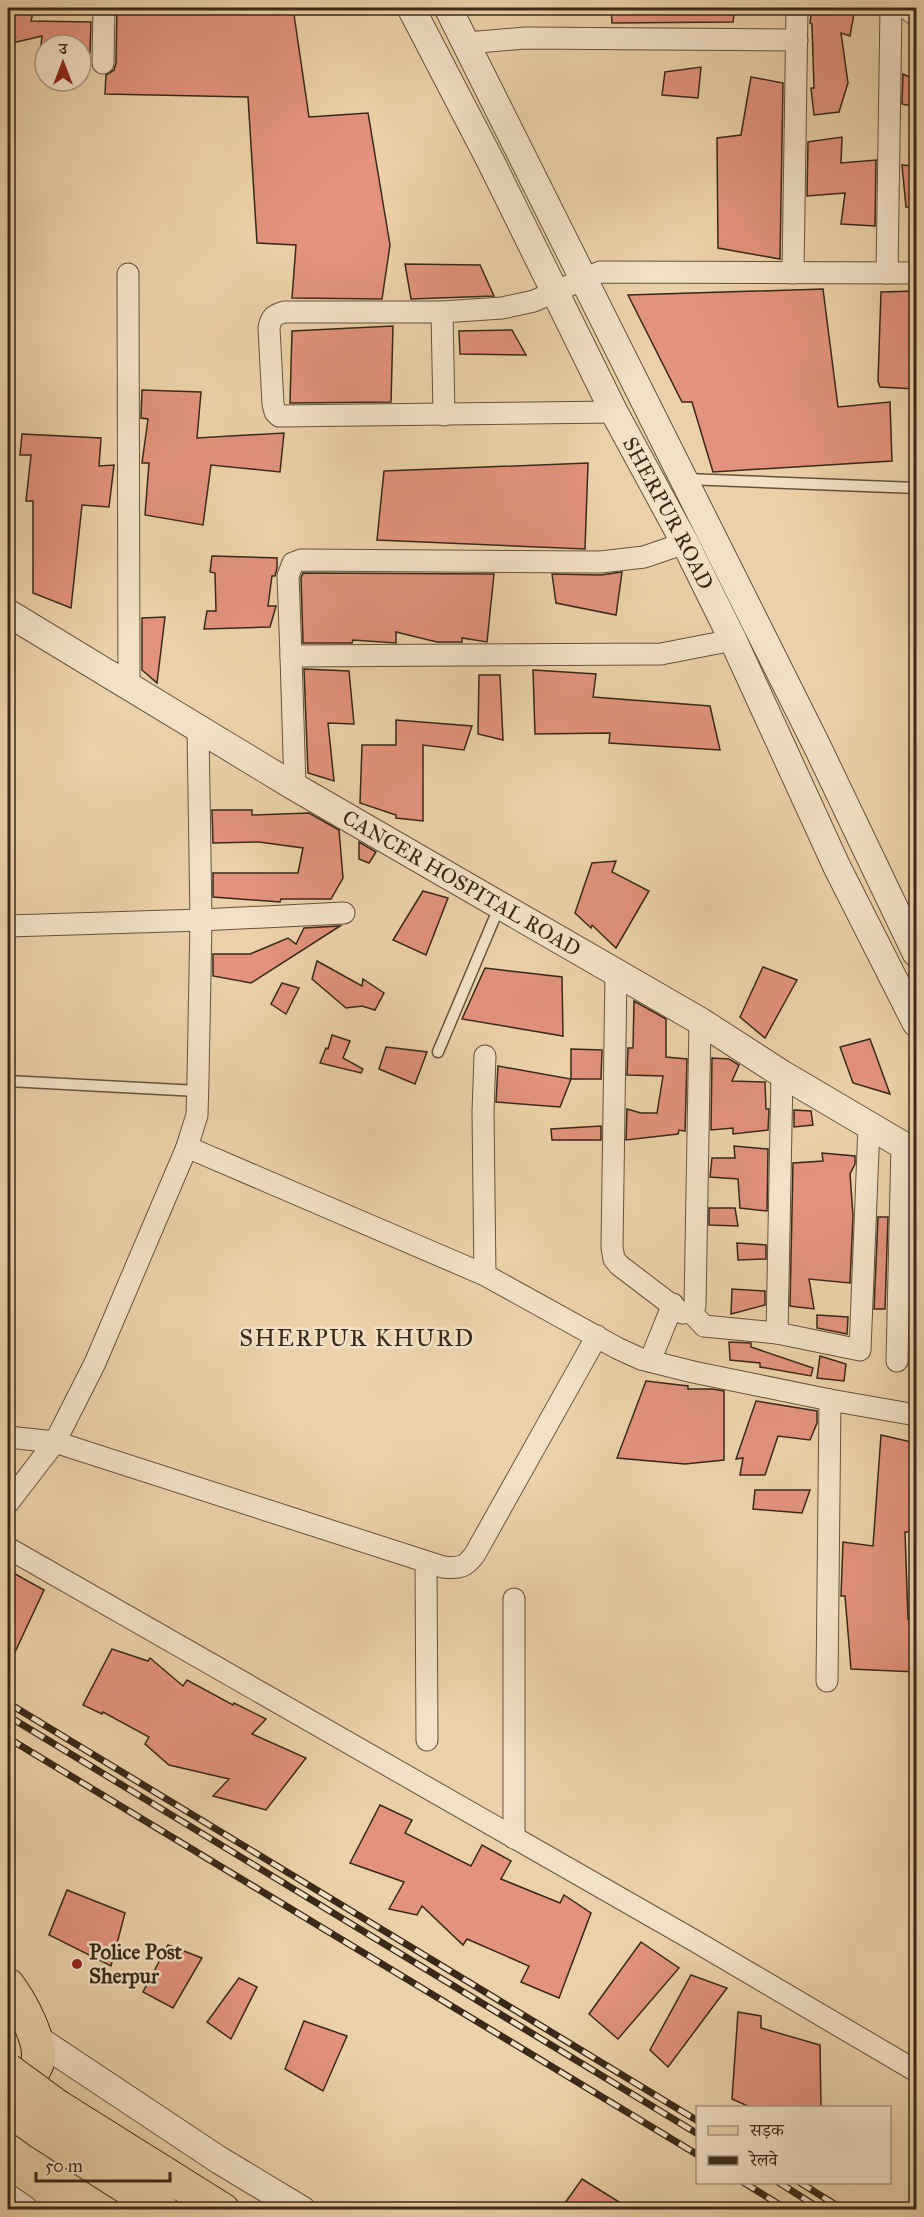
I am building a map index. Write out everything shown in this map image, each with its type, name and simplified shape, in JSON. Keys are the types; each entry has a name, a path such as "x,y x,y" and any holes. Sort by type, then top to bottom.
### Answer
{"main road":[{"path":"8,1984 37,2039 38,2062 8,2114"},
{"path":"8,2017 37,2039"},
{"path":"8,2062 15,2050 37,2039"},
{"path":"8,2070 49,2119 162,2210"},
{"path":"8,2109 49,2119 223,2210"}],"street":[{"path":"102,63 104,8"},
{"name":"SHERPUR ROAD","path":"411,8 556,292 614,412 685,543 733,640 837,867 916,1023"},
{"name":"SHERPUR ROAD","path":"448,8 817,746 916,953"},
{"path":"793,273 797,8"},
{"path":"887,273 891,8"},
{"path":"911,8 916,12"},
{"path":"467,43 525,38 797,40"},
{"path":"450,83 478,69"},
{"path":"614,412 444,416 279,416 273,404 270,320 274,315 284,312 442,312 502,308 534,301 600,272 916,273"},
{"path":"128,274 129,686"},
{"path":"442,312 444,416"},
{"path":"295,787 288,576 293,563 301,561 601,562 644,557 685,543"},
{"name":"CANCER HOSPITAL ROAD","path":"8,613 295,787 700,1021 782,1074 909,1149"},
{"path":"291,657 661,654 733,640"},
{"path":"8,1503 55,1442 95,1363 187,1147 197,1115 201,920 198,728"},
{"path":"8,926 345,913"},
{"path":"616,972 612,1247 614,1259 619,1266 682,1308 704,1326 777,1333 860,1350 869,1126"},
{"path":"682,1308 695,1306 700,1021"},
{"path":"485,1056 483,1112 485,1275"},
{"path":"777,1333 782,1074"},
{"path":"187,1147 485,1275 617,1348 650,1361 830,1400 916,1415"},
{"path":"897,1361 909,1149"},
{"path":"650,1361 682,1308"},
{"path":"8,1437 55,1442 426,1562 457,1568 468,1565 597,1336"},
{"path":"827,1681 830,1400"},
{"path":"8,1548 695,1941 916,2071"},
{"path":"426,1562 427,1740"},
{"path":"514,1599 514,1838"},
{"path":"37,2039 219,2160 302,2210"},
{"path":"8,2198 26,2210"}],"lane":[{"path":"683,479 916,488"},
{"path":"438,1052 500,905"},
{"path":"8,1081 198,1091"}],"building":[{"path":"293,8 309,117 368,113 390,245 382,299 292,298 296,245 257,243 248,97 105,94 106,75 114,70 116,63 117,9"},
{"path":"611,8 735,8 733,22 612,23"},
{"path":"812,8 855,8 850,36 841,33 848,83 839,112 814,115 811,88 814,88 812,24 810,23"},
{"path":"8,12 33,12 31,21 91,22 91,33 33,33 33,38 8,44"},
{"path":"701,67 698,98 662,95 665,72"},
{"path":"903,74 916,80 916,107 902,104"},
{"path":"751,77 783,83 780,259 718,248 717,138 741,135"},
{"path":"842,137 841,163 876,160 875,226 841,224 845,193 807,196 808,142"},
{"path":"902,165 916,166 916,207 906,207"},
{"path":"405,264 480,265 494,296 411,299"},
{"path":"823,289 838,407 890,402 892,461 713,472 692,402 682,402 628,295"},
{"path":"916,291 916,389 880,387 878,381 881,292"},
{"path":"393,326 391,402 290,403 292,331"},
{"path":"512,330 526,355 460,354 459,331"},
{"path":"142,390 201,392 197,438 284,433 280,472 211,465 203,525 145,515 149,463 142,463 148,419 141,418"},
{"path":"22,434 101,438 99,466 114,465 109,507 82,505 71,608 33,593 33,501 26,501 31,455 20,455"},
{"path":"588,463 585,549 377,540 384,471"},
{"path":"212,556 277,558 277,568 275,576 272,576 268,606 276,606 270,627 204,629 207,611 216,611 215,573 210,572"},
{"path":"622,572 616,615 556,603 552,574 601,575"},
{"path":"303,573 494,574 487,642 462,638 462,642 437,642 396,632 396,643 353,640 352,643 303,643 301,578"},
{"path":"165,617 157,683 142,670 142,618"},
{"path":"304,669 349,671 354,724 328,723 334,781 308,773"},
{"path":"533,670 596,674 593,697 710,706 720,750 609,743 610,733 535,734"},
{"path":"479,675 500,675 503,740 478,734"},
{"path":"396,720 472,726 464,750 423,745 423,821 396,818 396,815 360,803 362,745 396,745"},
{"path":"212,810 252,810 252,815 309,813 339,830 343,878 331,899 281,899 280,902 213,897 213,873 298,873 303,848 259,842 213,843"},
{"path":"359,842 376,852 369,863 359,859"},
{"path":"616,861 612,872 649,891 616,948 592,925 591,928 575,913 592,863"},
{"path":"423,891 448,898 426,955 393,940"},
{"path":"340,926 251,983 213,976 213,954 250,954 288,938 296,944 304,928"},
{"path":"317,961 362,986 363,979 384,993 375,1010 362,1006 346,1008 312,979"},
{"path":"763,967 797,980 765,1038 740,1017"},
{"path":"485,968 562,977 563,1036 462,1019"},
{"path":"282,983 299,988 286,1014 271,1004"},
{"path":"634,1001 666,1019 666,1057 687,1059 685,1131 679,1130 678,1134 626,1140 627,1109 641,1113 657,1113 663,1076 627,1075 628,1048 633,1048"},
{"path":"332,1035 350,1041 343,1058 363,1069 361,1073 320,1063 326,1048 328,1049"},
{"path":"870,1039 890,1094 853,1083 840,1047"},
{"path":"386,1047 427,1052 415,1084 379,1069"},
{"path":"571,1049 602,1050 601,1079 571,1079"},
{"path":"712,1058 729,1059 739,1065 732,1081 765,1082 766,1109 769,1109 768,1130 733,1134 733,1128 711,1130"},
{"path":"498,1066 571,1079 560,1107 496,1102"},
{"path":"794,1110 811,1111 813,1125 794,1127"},
{"path":"601,1126 601,1140 552,1140 551,1129"},
{"path":"734,1146 768,1149 767,1211 740,1208 738,1179 710,1177 712,1158 735,1158"},
{"path":"822,1153 855,1156 855,1164 850,1174 853,1216 850,1283 809,1279 814,1309 790,1306 793,1163 823,1161"},
{"path":"709,1208 735,1208 738,1226 709,1225"},
{"path":"878,1217 888,1217 885,1309 874,1309"},
{"path":"913,1218 916,1219 916,1264 912,1263"},
{"path":"737,1243 766,1245 766,1259 738,1260"},
{"path":"732,1289 765,1291 765,1305 731,1314"},
{"path":"817,1315 848,1317 847,1334 817,1328"},
{"path":"729,1342 751,1343 751,1347 813,1368 811,1376 760,1367 760,1363 730,1360"},
{"path":"820,1356 846,1364 844,1381 817,1378"},
{"path":"646,1381 688,1386 688,1389 724,1391 724,1460 685,1464 617,1458"},
{"path":"756,1401 817,1411 817,1423 810,1440 778,1436 765,1475 740,1475 743,1458 736,1459"},
{"path":"881,1435 916,1443 916,1532 905,1532 908,1619 916,1619 916,1672 851,1669 845,1596 841,1596 843,1542 873,1546"},
{"path":"755,1490 810,1490 802,1513 753,1509"},
{"path":"8,1570 44,1590 8,1667"},
{"path":"112,1649 148,1661 150,1658 183,1686 187,1680 233,1705 234,1703 266,1719 252,1734 306,1758 266,1810 213,1796 229,1779 169,1765 145,1744 149,1737 103,1712 102,1714 83,1705"},
{"path":"380,1805 412,1820 405,1833 471,1866 482,1845 511,1861 501,1879 560,1903 564,1895 591,1913 559,1998 521,1982 529,1966 467,1939 463,1945 422,1906 417,1915 389,1909 404,1882 350,1863"},
{"path":"67,1890 125,1913 111,1966 49,1935"},
{"path":"641,1942 679,1968 618,2039 589,2014"},
{"path":"168,1945 202,1958 173,2008 143,1992"},
{"path":"691,1975 727,1988 668,2067 650,2050"},
{"path":"239,1978 257,1987 231,2039 207,2022"},
{"path":"738,2012 761,2016 761,2028 820,2045 821,2106 748,2106 732,2099"},
{"path":"304,2021 347,2036 323,2091 285,2069"},
{"path":"582,2179 632,2210 560,2210"}],"railway":[{"path":"8,1703 696,2120"},
{"path":"8,1716 696,2133"},
{"path":"8,1738 696,2154"},
{"path":"746,2184 788,2210"},
{"path":"781,2184 822,2210"},
{"path":"802,2184 844,2210"}],"place":[{"name":"Police Post Sherpur","path":"77,1964"}],"district":[{"name":"SHERPUR KHURD","path":"357,1338"}]}
